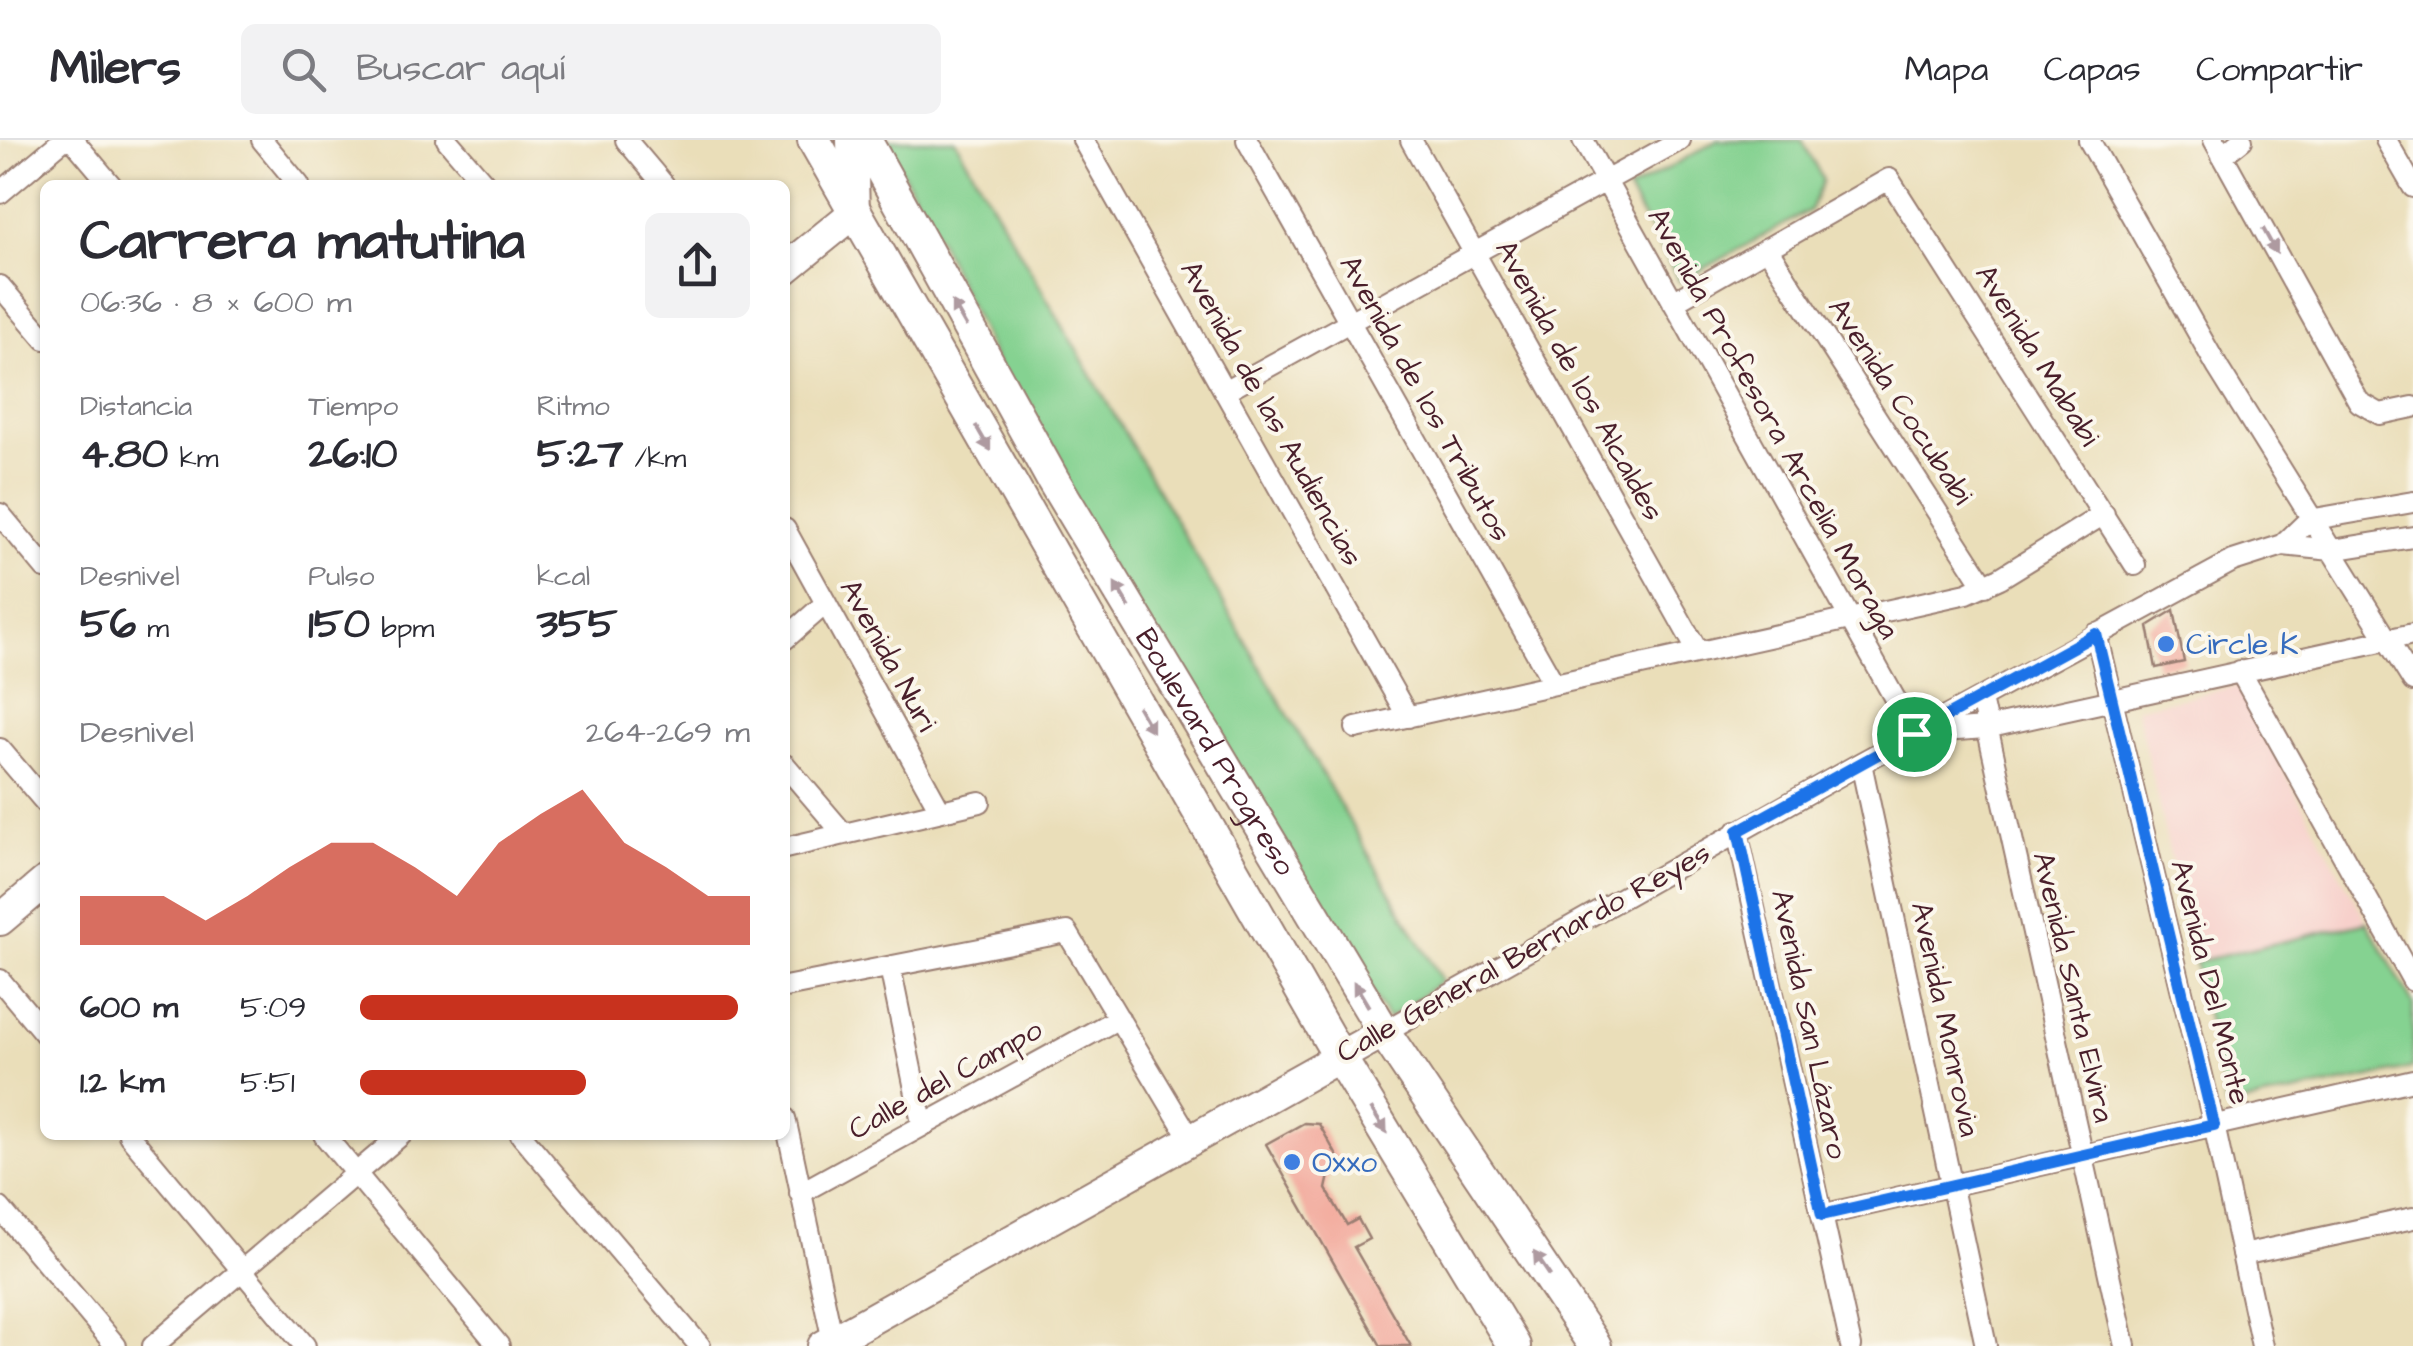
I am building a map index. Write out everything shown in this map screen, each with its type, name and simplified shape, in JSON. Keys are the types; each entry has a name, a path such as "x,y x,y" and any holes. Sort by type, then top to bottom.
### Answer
{"main road":[{"name":"Boulevard Progreso","path":"814,140 1339,1056 1514,1346"},
{"name":"Boulevard Progreso","path":"864,140 1053,480 1384,1032 1595,1346"},
{"path":"854,213 895,236 934,270"}],"street":[{"path":"0,193 64,140"},
{"path":"74,140 107,180"},
{"path":"262,140 295,180"},
{"path":"447,140 482,180"},
{"path":"626,140 660,180"},
{"path":"790,264 854,213 852,140"},
{"name":"Avenida de las Audiencias","path":"1083,140 1408,717"},
{"name":"Avenida de los Tributos","path":"1247,140 1554,684"},
{"name":"Avenida de los Alcaldes","path":"1411,140 1697,650"},
{"name":"Avenida Profesora Arcelia Moraga","path":"1582,140 1914,734"},
{"path":"1226,390 1680,140"},
{"path":"2089,140 2309,520 2390,639 2413,681"},
{"path":"2242,140 2218,148 2359,402 2380,414 2413,408"},
{"path":"2386,140 2413,187"},
{"name":"Avenida Mababi","path":"1767,248 1889,179 2135,565"},
{"path":"1673,302 1767,248"},
{"name":"Avenida Cocubabi","path":"1767,248 1985,586"},
{"path":"0,286 40,334"},
{"path":"2309,520 2413,502"},
{"path":"0,514 40,562"},
{"path":"1356,728 1985,586 2104,514"},
{"name":"Calle General Bernardo Reyes","path":"2283,545 2309,520"},
{"name":"Calle General Bernardo Reyes","path":"830,1344 1738,831 2233,561 2283,545 2332,550 2413,538"},
{"name":"Avenida Nuri","path":"790,539 940,810"},
{"path":"790,635 826,603"},
{"name":"Avenida Del Monte","path":"2096,634 2214,1125 2262,1346"},
{"path":"1914,734 1986,728 2413,634"},
{"path":"2240,671 2413,980"},
{"name":"Avenida Santa Elvira","path":"1980,698 2126,1346"},
{"path":"0,748 40,796"},
{"name":"Avenida Monrovia","path":"1861,763 1986,1346"},
{"path":"790,771 843,833"},
{"path":"790,847 980,802"},
{"name":"Avenida San Lázaro","path":"1738,831 1851,1346"},
{"path":"0,920 40,886"},
{"path":"790,986 1060,930 1075,938 1190,1138"},
{"path":"890,967 922,1123"},
{"path":"0,980 40,1028"},
{"name":"Calle del Campo","path":"800,1193 1119,1018"},
{"path":"1822,1215 2413,1080"},
{"path":"133,1140 305,1346"},
{"path":"328,1140 499,1346"},
{"path":"153,1346 395,1140"},
{"path":"526,1140 700,1346"},
{"path":"789,1140 830,1344"},
{"path":"0,1208 116,1346"},
{"path":"2242,1255 2413,1218"}],"shaded area":[{"path":"2237,686 2367,922 2195,962 2136,708"}],"green space":[{"path":"885,140 955,140 1442,981 1388,1019 1036,449 939,240"},
{"path":"1718,140 1802,140 1823,180 1810,210 1680,282 1628,191"},
{"path":"2367,922 2413,1004 2413,1068 2226,1107 2195,962"}],"building":[{"name":"Circle K","path":"2174,610 2184,662 2156,668 2148,626"},
{"path":"1304,1123 1319,1124 1342,1165 1330,1171 1326,1189 1347,1225 1358,1219 1369,1239 1354,1247 1411,1346 1381,1346 1266,1144"}],"place":[{"name":"Circle K","path":"2166,644"},
{"name":"Oxxo","path":"1292,1162"}],"route":[{"path":"2096,634 2214,1125 1822,1215 1738,831 1914,734 2096,634"}]}
